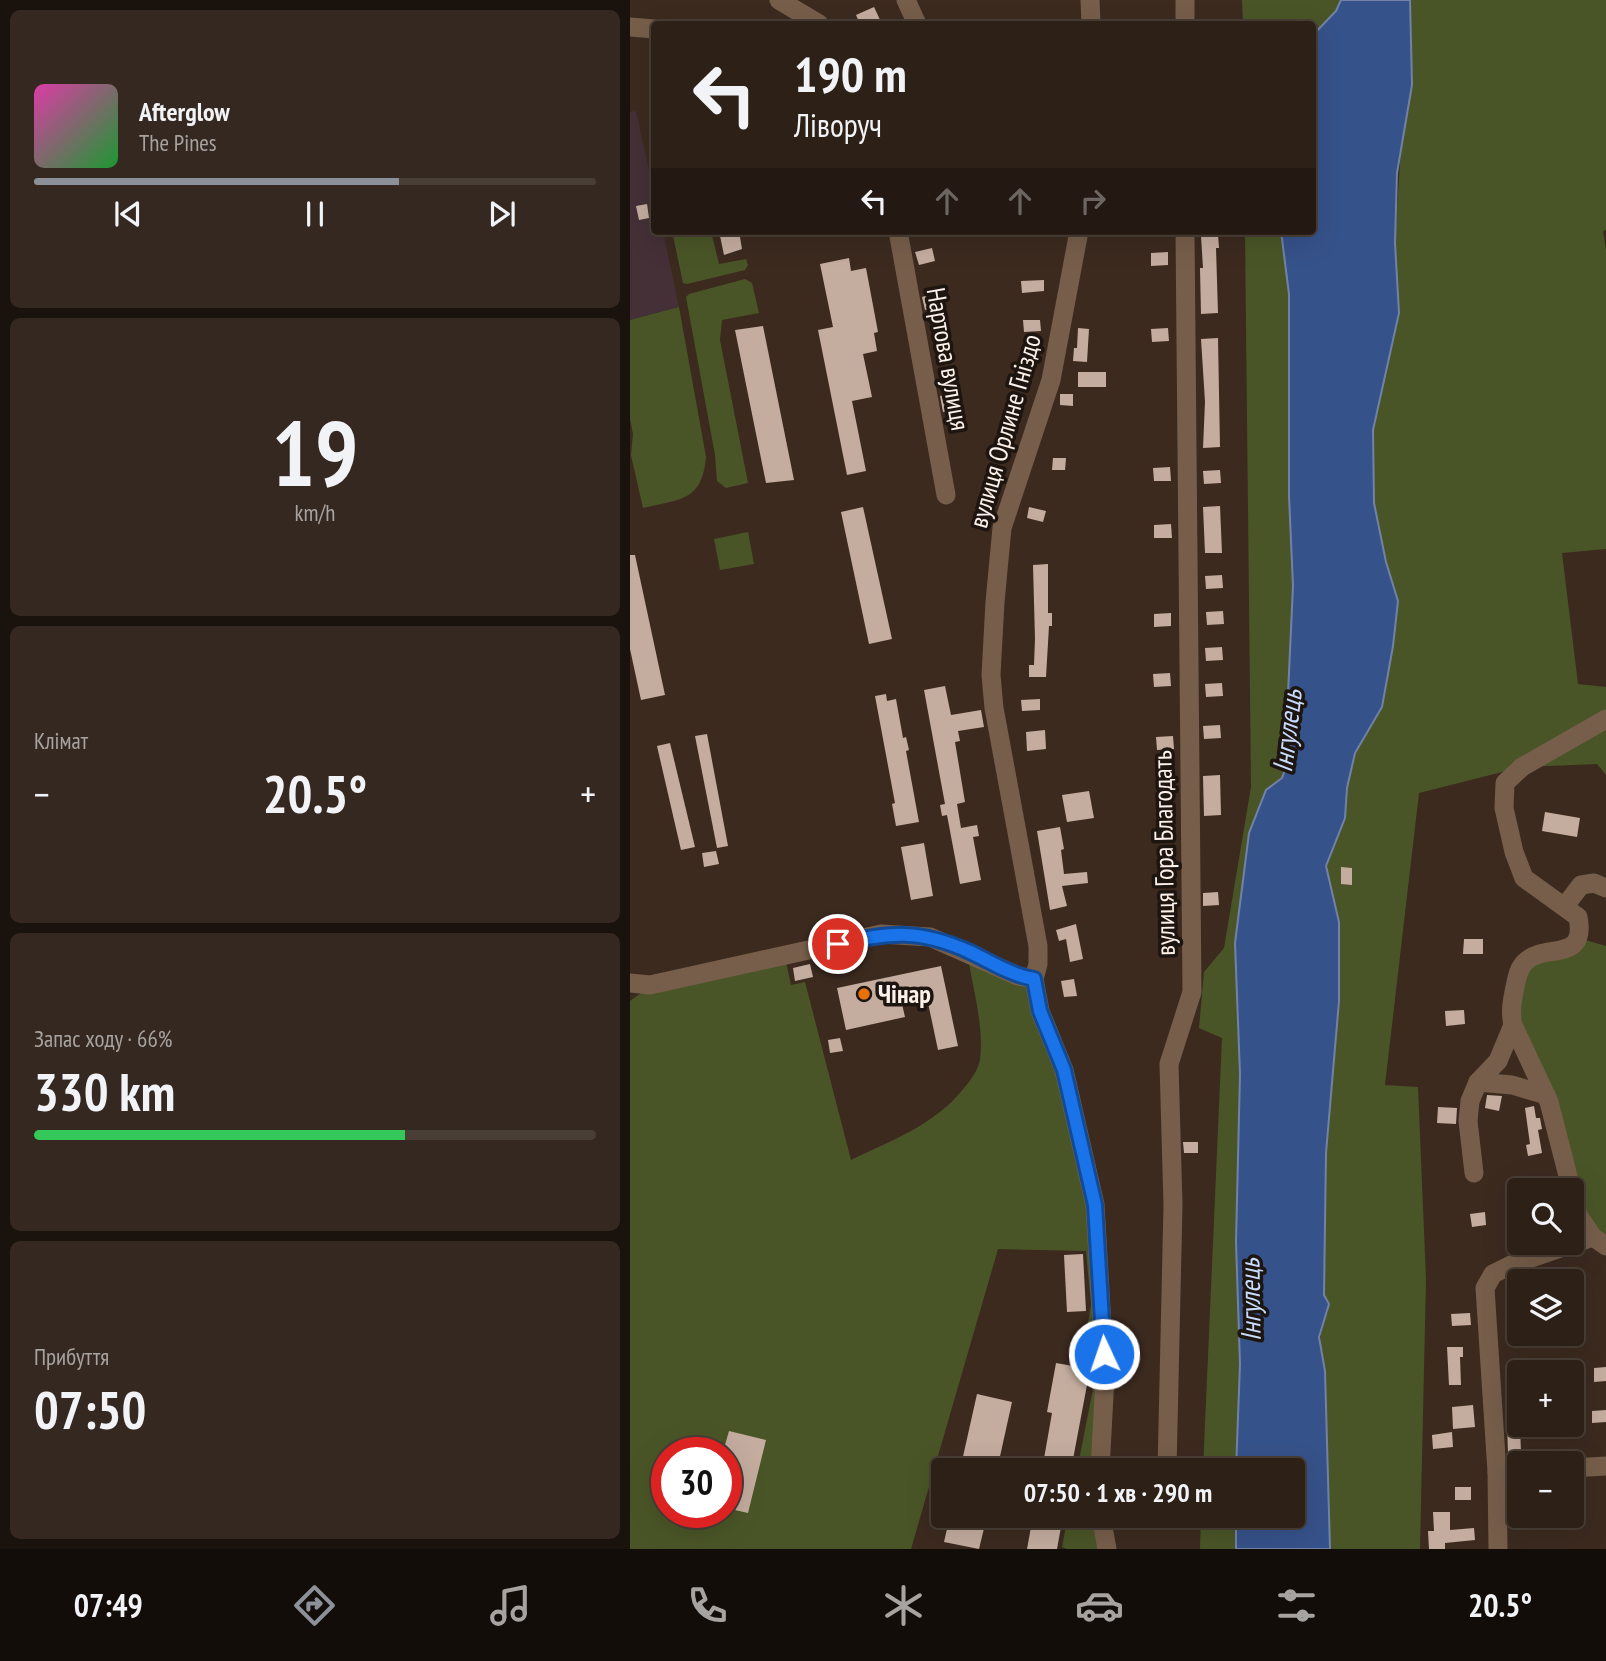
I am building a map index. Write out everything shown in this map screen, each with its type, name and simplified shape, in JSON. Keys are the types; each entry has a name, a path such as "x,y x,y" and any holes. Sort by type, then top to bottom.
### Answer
{"street":[{"path":"779,0 815,21"},
{"path":"906,0 916,21"},
{"path":"1090,0 1091,21"},
{"path":"1185,0 1185,21"},
{"path":"630,27 651,29"},
{"name":"Нартова вулиця","path":"899,235 946,495"},
{"name":"вулиця Орлине Гніздо","path":"1078,235 1051,380 1002,528 991,676 994,708 1038,946 1038,964 1034,979 1040,1011 1064,1070 1095,1205 1105,1377 1101,1458"},
{"name":"вулиця Гора Благодать","path":"1167,1458 1174,1205 1169,1064 1192,992 1185,235"},
{"path":"1498,1549 1497,1472 1485,1288 1493,1273 1600,1241 1578,1215 1546,1095 1510,1013 1519,972 1527,960 1570,948 1578,938 1578,917 1524,878 1514,852 1504,808 1505,783 1522,767 1606,719"},
{"path":"1565,906 1581,886 1594,884 1606,888"},
{"path":"630,983 650,985 881,934 930,937 1018,976 1034,979"},
{"path":"1474,1172 1468,1121 1470,1101 1478,1082 1499,1061 1513,1025"},
{"path":"1478,1082 1512,1084 1546,1095"},
{"path":"1584,1467 1606,1466"},
{"path":"1497,1472 1507,1471"},
{"path":"1103,1528 1107,1549"}],"shaded area":[{"path":"636,111 651,180 651,235 664,235 679,307 630,320 630,112"}],"green space":[{"path":"1242,0 1341,0 1336,11 1316,32 1316,21 1243,21"},
{"path":"1410,0 1606,0 1606,230 1603,231 1606,250 1606,549 1562,553 1578,684 1606,687 1606,775 1597,764 1522,767 1419,793 1385,1085 1418,1087 1426,1279 1420,1549 1330,1549 1325,1371 1319,1347 1323,1320 1328,1312 1328,1302 1324,1295 1326,1153 1339,1001 1339,922 1325,866 1345,818 1347,788 1355,753 1382,707 1398,601 1386,562 1374,503 1373,430 1399,313 1395,243"},
{"path":"673,235 712,235 719,264 746,259 748,265 745,270 683,283"},
{"path":"1245,235 1282,235 1289,294 1289,496 1293,586 1288,694 1291,753 1282,778 1266,790 1235,943 1240,1074 1236,1242 1240,1364 1236,1458 1204,1458 1222,1038 1199,1028 1204,972 1224,948 1251,787"},
{"path":"745,279 752,283 759,313 722,320 720,340 748,483 726,488 717,481 715,455 686,297"},
{"path":"679,307 706,457 704,472 700,483 687,496 643,508 631,455 633,434 630,419 630,320"},
{"path":"748,532 754,564 720,570 714,539"},
{"path":"1578,938 1606,946 1606,1246 1593,1237 1584,1210 1584,1178 1573,1178 1513,999 1519,972"},
{"path":"786,962 791,985 805,982 851,1160 926,1122 952,1101 974,1075 980,1060 981,1036 969,963 1034,979 1095,1205 1100,1458 1079,1458 1097,1369 1081,1365 1091,1305 1086,1251 998,1249 937,1458 931,1458 931,1480 911,1549 630,1549 630,1001 641,993"},
{"path":"1066,1528 1103,1528 1107,1549 1062,1547"},
{"path":"1201,1528 1236,1528 1236,1549 1200,1549"}],"water":[{"name":"Інгулець","path":"1341,0 1410,0 1412,85 1397,173 1395,243 1399,313 1373,430 1374,503 1386,562 1398,601 1382,707 1355,753 1347,788 1345,818 1326,866 1339,922 1339,1001 1326,1153 1324,1295 1329,1304 1319,1337 1325,1371 1330,1549 1236,1549 1236,1528 1305,1528 1305,1458 1236,1458 1240,1364 1236,1242 1240,1074 1235,943 1249,833 1266,790 1282,778 1291,753 1288,694 1293,586 1289,496 1289,294 1282,235 1316,235 1316,32 1336,11"}],"building":[{"path":"874,7 881,21 859,21 856,15"},
{"path":"647,204 649,218 639,220 636,206"},
{"path":"720,235 740,235 742,249 724,255"},
{"path":"1218,235 1218,313 1201,314 1201,236"},
{"path":"932,248 935,261 919,265 915,252"},
{"path":"1168,252 1168,265 1151,266 1151,253"},
{"path":"849,258 851,271 866,268 878,332 874,333 877,351 863,354 872,397 852,401 866,471 847,475 818,330 833,327 820,264"},
{"path":"1044,280 1044,291 1022,293 1021,281"},
{"path":"935,293 938,307 925,310 922,297"},
{"path":"1023,320 1040,320 1041,331 1024,332"},
{"path":"763,326 794,480 766,483 735,330"},
{"path":"1078,328 1089,329 1087,362 1073,361"},
{"path":"1168,328 1169,341 1152,342 1151,329"},
{"path":"1218,338 1220,447 1203,448 1205,402 1201,339"},
{"path":"1078,372 1106,372 1106,387 1078,387"},
{"path":"950,394 953,410 943,412 940,396"},
{"path":"1060,394 1073,394 1073,406 1060,405"},
{"path":"1001,425 1015,425 1015,439 1001,439"},
{"path":"1053,458 1066,458 1065,470 1052,470"},
{"path":"1170,467 1171,481 1154,481 1153,468"},
{"path":"1220,470 1221,483 1204,484 1203,471"},
{"path":"1220,506 1222,553 1205,553 1203,507"},
{"path":"863,507 892,639 869,644 841,512"},
{"path":"1029,507 1046,511 1043,522 1027,518"},
{"path":"1171,524 1172,538 1154,538 1154,525"},
{"path":"630,555 635,555 665,695 641,700 630,649"},
{"path":"1048,564 1048,613 1052,613 1052,626 1049,626 1046,677 1029,677 1029,665 1034,665 1035,639 1033,565"},
{"path":"1222,575 1223,588 1206,589 1205,576"},
{"path":"1223,611 1224,624 1207,625 1206,612"},
{"path":"1171,613 1171,626 1154,627 1154,614"},
{"path":"1222,647 1223,660 1206,661 1205,648"},
{"path":"1170,673 1171,686 1154,687 1153,674"},
{"path":"1222,683 1223,696 1206,697 1205,684"},
{"path":"945,686 951,715 981,710 984,727 958,731 960,741 955,742 965,802 957,804 961,828 977,825 979,836 973,837 981,880 960,884 947,815 942,816 940,805 945,804 924,690"},
{"path":"886,694 887,701 896,699 903,738 906,737 909,750 906,751 919,822 896,826 892,804 895,803 875,696"},
{"path":"1040,699 1040,710 1022,711 1021,700"},
{"path":"1220,725 1221,738 1204,739 1203,726"},
{"path":"1045,730 1046,749 1027,751 1026,732"},
{"path":"707,734 728,846 717,848 695,736"},
{"path":"1173,736 1174,749 1157,750 1156,737"},
{"path":"670,743 695,847 681,850 657,746"},
{"path":"1220,775 1221,815 1204,816 1203,776"},
{"path":"1089,791 1094,818 1067,822 1062,795"},
{"path":"1545,812 1580,818 1577,837 1542,831"},
{"path":"1060,827 1064,849 1061,850 1064,874 1087,872 1088,883 1062,886 1067,906 1050,910 1037,831"},
{"path":"924,843 933,896 911,900 901,847"},
{"path":"716,851 719,864 704,867 702,853"},
{"path":"1341,867 1352,868 1352,885 1341,884"},
{"path":"1218,892 1219,905 1203,906 1203,893"},
{"path":"1076,924 1083,959 1070,962 1066,939 1059,941 1056,930"},
{"path":"1464,939 1483,939 1483,954 1463,954"},
{"path":"810,964 813,977 795,981 793,968"},
{"path":"941,966 958,1046 938,1050 927,998 902,1004 905,1017 846,1030 837,988"},
{"path":"1074,979 1077,996 1064,997 1061,981"},
{"path":"1464,1010 1465,1024 1446,1026 1445,1011"},
{"path":"840,1038 843,1051 830,1053 828,1040"},
{"path":"1487,1095 1502,1096 1499,1111 1485,1108"},
{"path":"1534,1106 1542,1129 1538,1130 1542,1153 1528,1156 1526,1145 1530,1144 1525,1108"},
{"path":"1438,1107 1457,1108 1456,1124 1437,1123"},
{"path":"1183,1142 1198,1142 1198,1153 1184,1153"},
{"path":"1485,1212 1486,1225 1472,1227 1470,1214"},
{"path":"1083,1254 1086,1311 1067,1312 1064,1255"},
{"path":"1470,1313 1471,1325 1452,1326 1451,1314"},
{"path":"1447,1347 1463,1347 1463,1357 1460,1357 1461,1385 1449,1385"},
{"path":"1056,1363 1090,1369 1073,1458 1044,1458 1052,1413 1047,1412"},
{"path":"1606,1367 1606,1381 1594,1382 1594,1368"},
{"path":"977,1394 1012,1402 1000,1458 963,1458"},
{"path":"1473,1405 1475,1427 1453,1429 1452,1407"},
{"path":"1606,1410 1606,1422 1592,1423 1592,1411"},
{"path":"729,1431 766,1440 748,1513 742,1512 742,1437 727,1437"},
{"path":"1452,1432 1453,1447 1433,1449 1432,1435"},
{"path":"1507,1437 1520,1437 1521,1451 1508,1451"},
{"path":"1455,1487 1471,1487 1471,1500 1455,1500"},
{"path":"1433,1512 1450,1512 1450,1530 1474,1528 1475,1540 1445,1543 1445,1549 1429,1549 1428,1531 1434,1531"},
{"path":"947,1528 984,1528 979,1549 944,1542"},
{"path":"1031,1528 1061,1528 1057,1549 1027,1549"}],"place":[{"name":"Чінар","path":"864,994"}],"route":[{"path":"838,944 881,934 930,937 1018,976 1034,979 1040,1011 1064,1070 1075,1109 1095,1205 1104,1354"}]}
